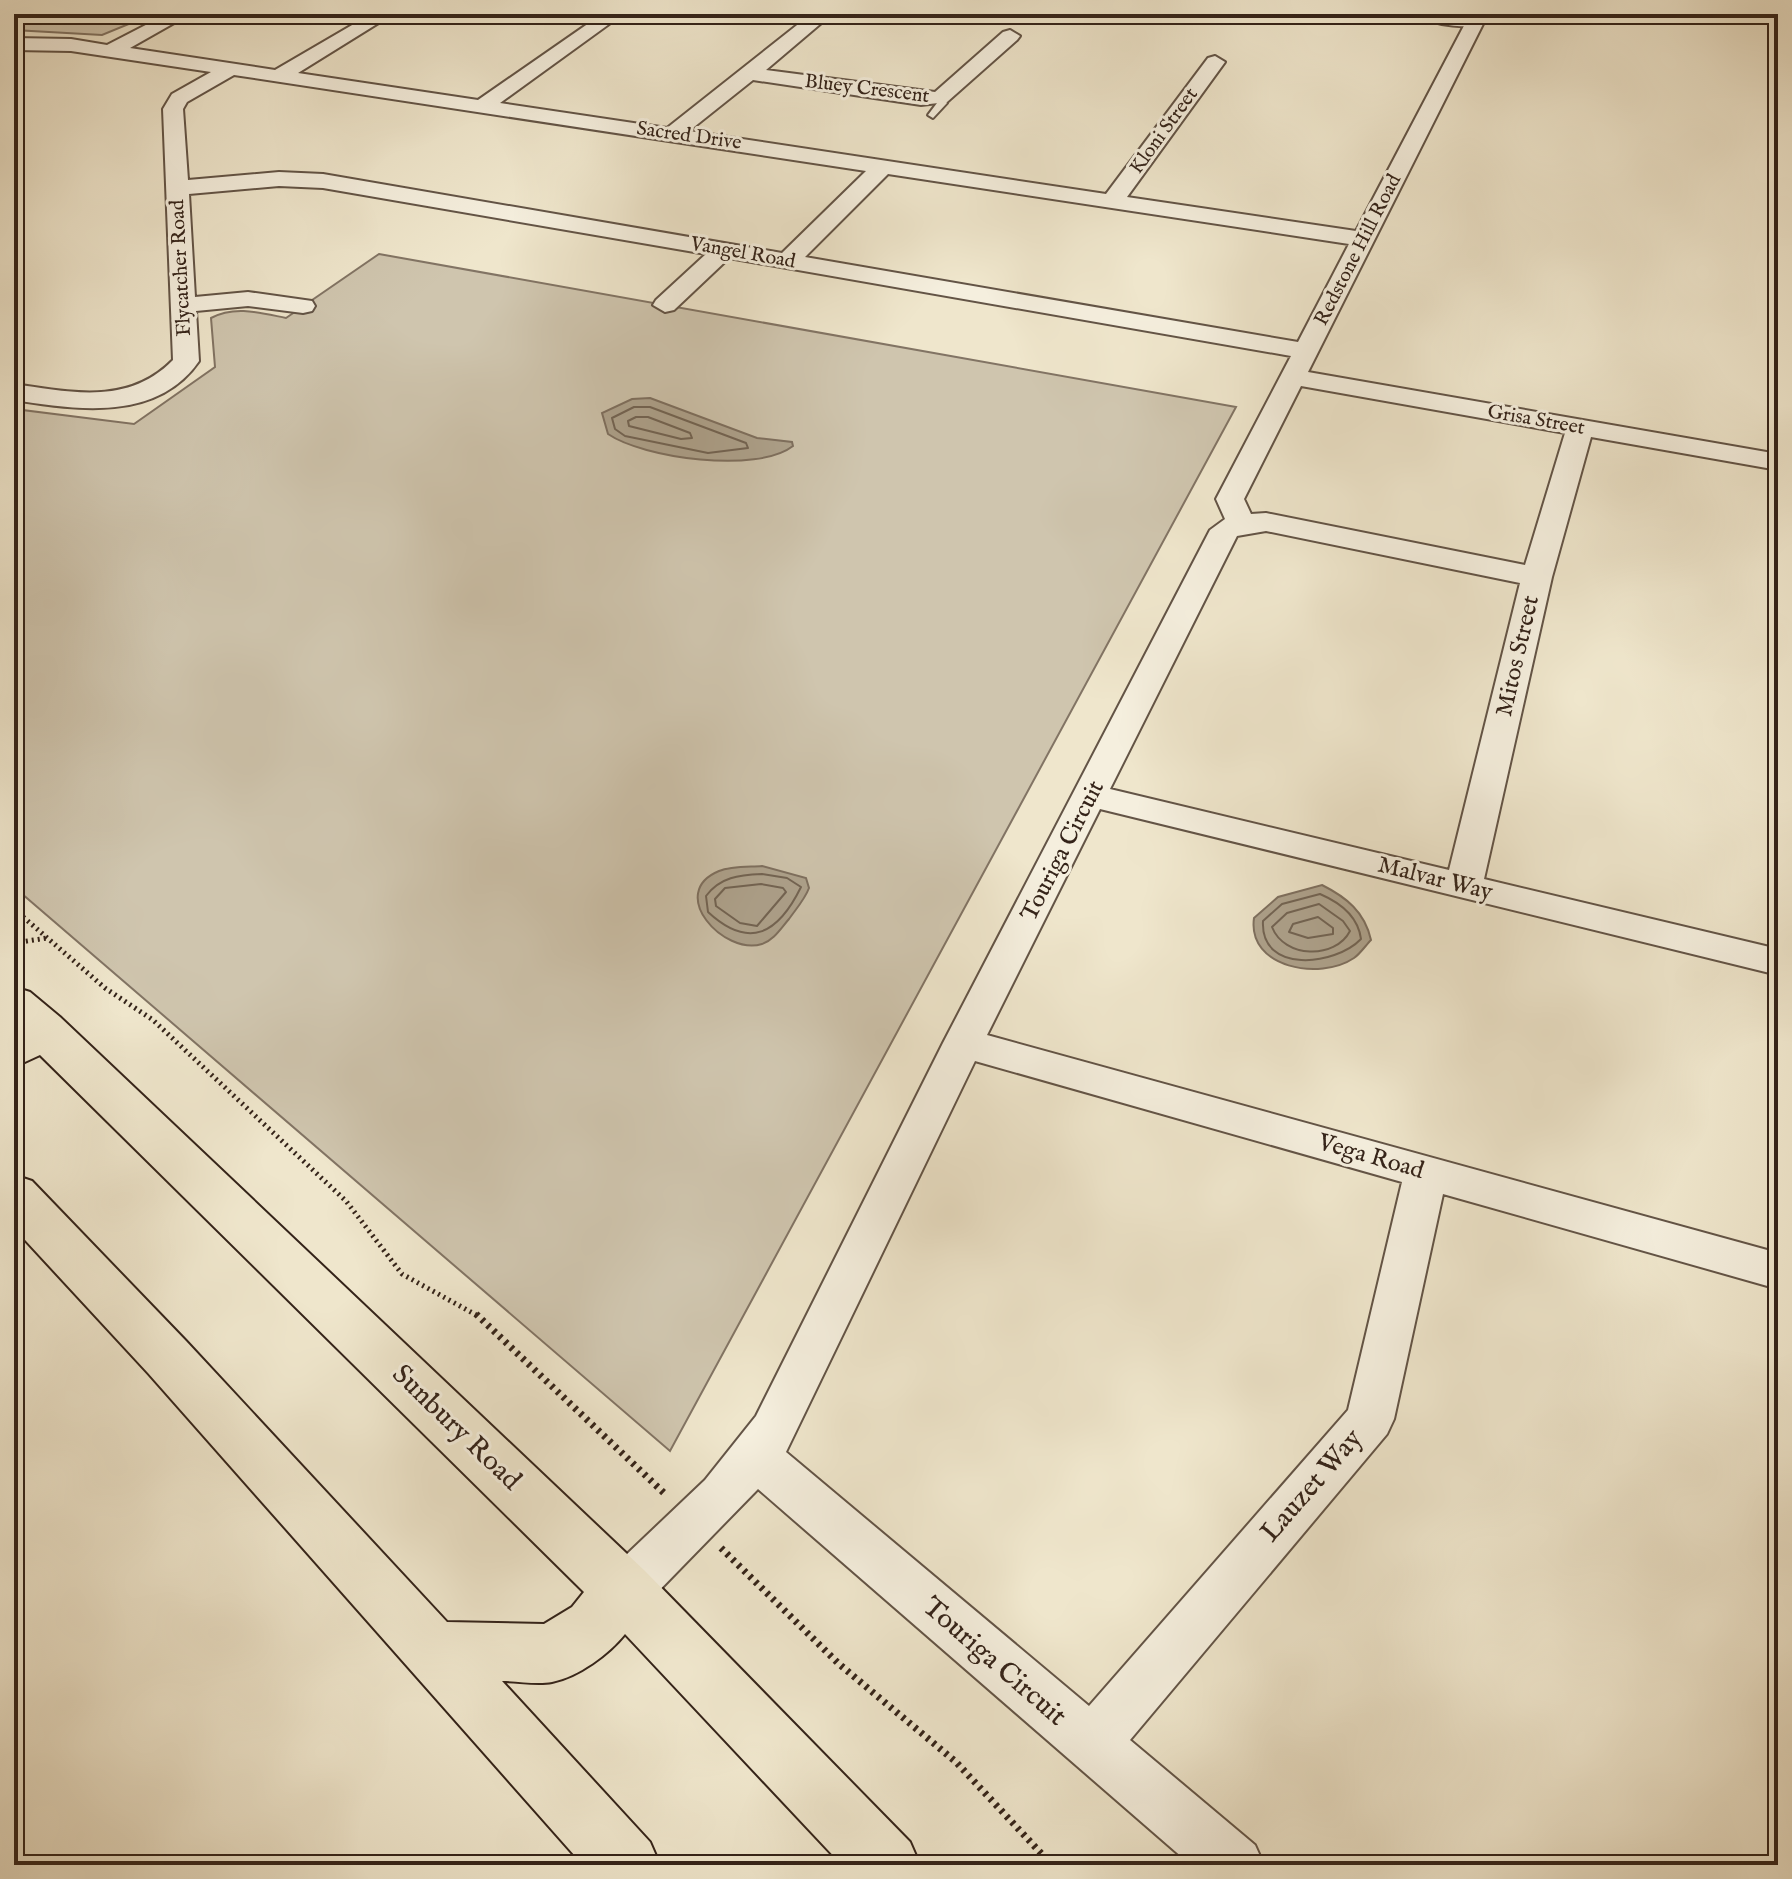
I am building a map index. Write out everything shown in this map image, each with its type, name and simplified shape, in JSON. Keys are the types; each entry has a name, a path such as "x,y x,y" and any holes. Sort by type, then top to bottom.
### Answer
{"main road":[{"name":"Sunbury Road","path":"24,1027 624,1591 887,1865"},
{"path":"14,1195 38,1238 432,1651 627,1865"},
{"path":"432,1651 552,1653 593,1627 624,1591"}],"street":[{"path":"110,51 181,14"},
{"path":"279,76 384,14"},
{"path":"483,106 614,14"},
{"path":"673,134 823,14"},
{"name":"Redstone Hill Road","path":"1241,523 1230,499 1476,20 1429,14"},
{"name":"Bluey Crescent","path":"749,73 921,99 936,107 1010,36"},
{"name":"Sacred Drive","path":"14,44 52,43 110,51 1364,239"},
{"name":"Kloni Street","path":"1113,200 1215,62"},
{"name":"Flycatcher Road","path":"14,392 99,404 128,400 177,373 186,361 173,109 179,98 231,69"},
{"path":"787,261 885,165"},
{"name":"Vangel Road","path":"176,188 279,179 323,181 1307,351"},
{"path":"665,305 724,250"},
{"path":"184,305 248,299 303,306"},
{"name":"Grisa Street","path":"1293,377 1778,462"},
{"name":"Mitos Street","path":"1464,885 1537,577 1580,428"},
{"path":"1241,523 1266,522 1537,577"},
{"name":"Touriga Circuit","path":"624,1591 696,1524 756,1457 773,1431 963,1043 1092,796 1225,530 1241,523"},
{"name":"Malvar Way","path":"1092,796 1778,962"},
{"name":"Vega Road","path":"963,1043 1778,1271"},
{"name":"Lauzet Way","path":"1091,1745 1370,1419 1426,1173"},
{"name":"Touriga Circuit","path":"756,1457 1235,1865"}],"path":[{"path":"14,909 105,988 153,1020 346,1201 402,1274 477,1315 839,1664 956,1762 1052,1865"},
{"path":"14,943 47,938"}],"shaded area":[{"path":"14,14 153,14 102,35 14,30"},
{"path":"379,254 1236,407 670,1451 14,887 14,409 134,424 215,367 211,318 239,311 286,318"}],"water":[{"path":"650,398 757,438 792,442 793,446 776,455 754,459 700,460 647,450 608,434 602,413 632,399"},
{"path":"762,866 806,878 809,888 789,919 770,940 747,945 732,941 706,920 699,907 698,893 704,881 719,871"},
{"path":"1322,885 1353,906 1364,921 1371,940 1354,958 1340,965 1306,969 1274,959 1262,949 1255,935 1254,918 1278,897"}]}
